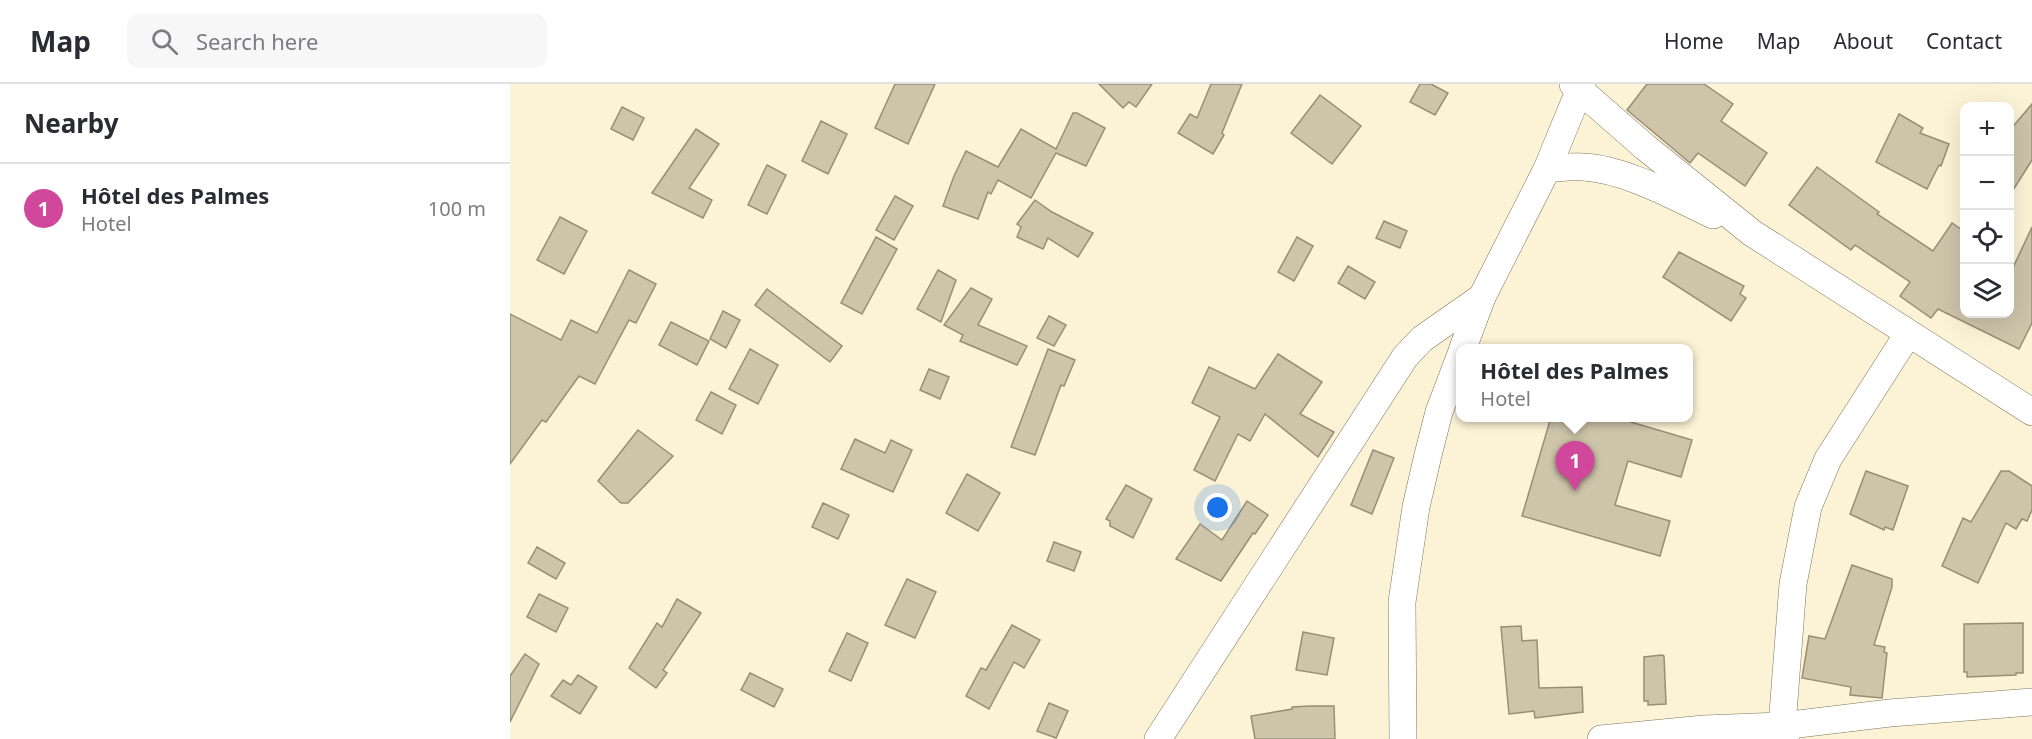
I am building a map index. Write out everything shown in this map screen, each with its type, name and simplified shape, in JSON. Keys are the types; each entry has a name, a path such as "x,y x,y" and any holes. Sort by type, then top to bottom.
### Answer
{"street":[{"path":"1464,344 1482,297 1547,169 1578,86 1645,147 1752,233 2032,412"},
{"path":"1547,169 1583,167 1609,171 1659,190 1752,233"},
{"path":"1158,739 1406,357 1422,339 1482,297"},
{"path":"1784,733 1793,584 1808,507 1828,459 1908,334"},
{"path":"1402,739 1402,602 1416,507 1440,412 1456,368"},
{"path":"1601,739 1704,729 1784,733 1890,713 2032,702"}],"building":[{"path":"895,84 935,84 908,144 875,128"},
{"path":"1099,84 1152,84 1136,107 1129,102 1123,108"},
{"path":"1211,84 1242,84 1222,133 1224,135 1213,154 1178,133 1190,114 1197,118"},
{"path":"1420,84 1431,84 1448,93 1435,115 1410,102"},
{"path":"1647,84 1704,84 1733,104 1721,121 1767,153 1745,186 1698,153 1690,163 1627,110"},
{"path":"1320,95 1361,126 1332,164 1291,133"},
{"path":"2032,104 2032,160 2014,189 2014,156 2014,125"},
{"path":"622,107 644,118 633,140 611,129"},
{"path":"1073,113 1105,128 1086,166 1056,153 1031,198 998,180 991,194 988,192 978,219 943,206 966,151 998,167 1021,129 1056,149"},
{"path":"1899,114 1923,128 1920,133 1949,144 1941,166 1939,165 1927,189 1876,162"},
{"path":"821,121 847,134 828,174 802,161"},
{"path":"696,129 719,144 689,188 712,200 703,218 652,193"},
{"path":"767,165 786,175 767,214 748,205"},
{"path":"1817,167 1879,212 1877,214 1933,251 1952,223 1960,229 1960,318 2014,318 2014,265 2032,227 2032,323 2019,349 1938,309 1931,318 1900,296 1910,282 1855,245 1851,250 1789,205"},
{"path":"895,196 913,206 894,240 876,230"},
{"path":"1035,200 1052,212 1093,233 1078,257 1048,238 1043,249 1017,237 1021,227 1017,224"},
{"path":"560,217 587,231 564,274 537,260"},
{"path":"1384,221 1407,231 1400,248 1376,238"},
{"path":"876,237 897,249 862,314 841,303"},
{"path":"1297,237 1313,246 1294,281 1278,272"},
{"path":"1679,252 1744,286 1740,294 1746,298 1731,321 1663,277"},
{"path":"1348,266 1375,282 1365,299 1338,283"},
{"path":"629,270 656,284 636,323 629,320 595,384 579,376 546,422 542,420 510,464 510,314 561,340 571,320 597,333"},
{"path":"938,270 956,280 941,322 917,309"},
{"path":"971,288 992,299 978,325 1027,346 1017,365 960,341 963,335 944,325"},
{"path":"767,289 842,346 830,362 755,305"},
{"path":"723,311 740,320 726,348 710,339"},
{"path":"1049,316 1066,325 1054,346 1037,338"},
{"path":"671,322 709,341 697,365 659,345"},
{"path":"750,349 778,365 758,404 729,389"},
{"path":"1048,349 1075,360 1064,386 1061,385 1035,455 1011,447"},
{"path":"1278,354 1322,382 1300,414 1334,432 1318,457 1265,414 1250,441 1238,434 1215,481 1194,470 1220,417 1192,403 1209,367 1255,389"},
{"path":"929,369 949,377 940,399 920,390"},
{"path":"711,392 736,405 722,434 696,420"},
{"path":"1550,422 1631,422 1692,440 1681,477 1628,461 1615,505 1670,521 1660,556 1522,516"},
{"path":"638,430 673,456 628,503 621,503 598,481"},
{"path":"855,439 885,453 891,440 912,450 893,492 841,469"},
{"path":"1373,450 1394,458 1372,514 1351,505"},
{"path":"1866,471 1908,486 1893,530 1885,527 1884,530 1850,514"},
{"path":"2001,471 2009,471 2032,486 2032,510 2027,521 2022,519 2016,529 2006,523 1978,583 1942,566 1963,518 1971,522"},
{"path":"967,474 1000,493 978,531 946,513"},
{"path":"1126,485 1152,499 1133,538 1110,526 1110,521 1106,519"},
{"path":"1247,501 1268,515 1221,581 1176,559 1200,524 1222,540"},
{"path":"823,503 849,515 838,539 812,527"},
{"path":"1054,542 1081,552 1074,571 1047,561"},
{"path":"537,547 565,563 556,579 528,563"},
{"path":"1852,565 1892,579 1892,587 1874,645 1885,647 1884,652 1887,653 1882,698 1850,695 1851,687 1802,678 1809,636 1825,639"},
{"path":"907,579 936,592 915,638 885,625"},
{"path":"539,594 568,608 556,632 527,617"},
{"path":"677,599 701,613 663,670 667,673 656,688 629,668 657,623 662,627"},
{"path":"2023,623 2023,673 1967,677 1967,672 1964,672 1964,624"},
{"path":"1012,625 1040,640 1024,668 1014,662 989,709 966,696 981,668 986,670"},
{"path":"1521,626 1522,641 1537,640 1539,688 1582,687 1583,712 1535,718 1534,711 1509,714 1501,627"},
{"path":"1303,632 1334,638 1327,675 1296,670"},
{"path":"847,633 868,643 851,681 829,671"},
{"path":"525,654 539,664 510,722 510,676"},
{"path":"1664,656 1666,704 1648,705 1648,701 1644,701 1644,657"},
{"path":"750,673 783,689 774,707 741,690"},
{"path":"578,675 597,687 580,714 551,696 563,680 571,685"},
{"path":"1049,703 1068,711 1056,738 1037,731"},
{"path":"1334,706 1335,739 1255,739 1251,716 1292,709 1292,707"}],"place":[{"name":"Hôtel des Palmes","path":"1575,491"}]}
